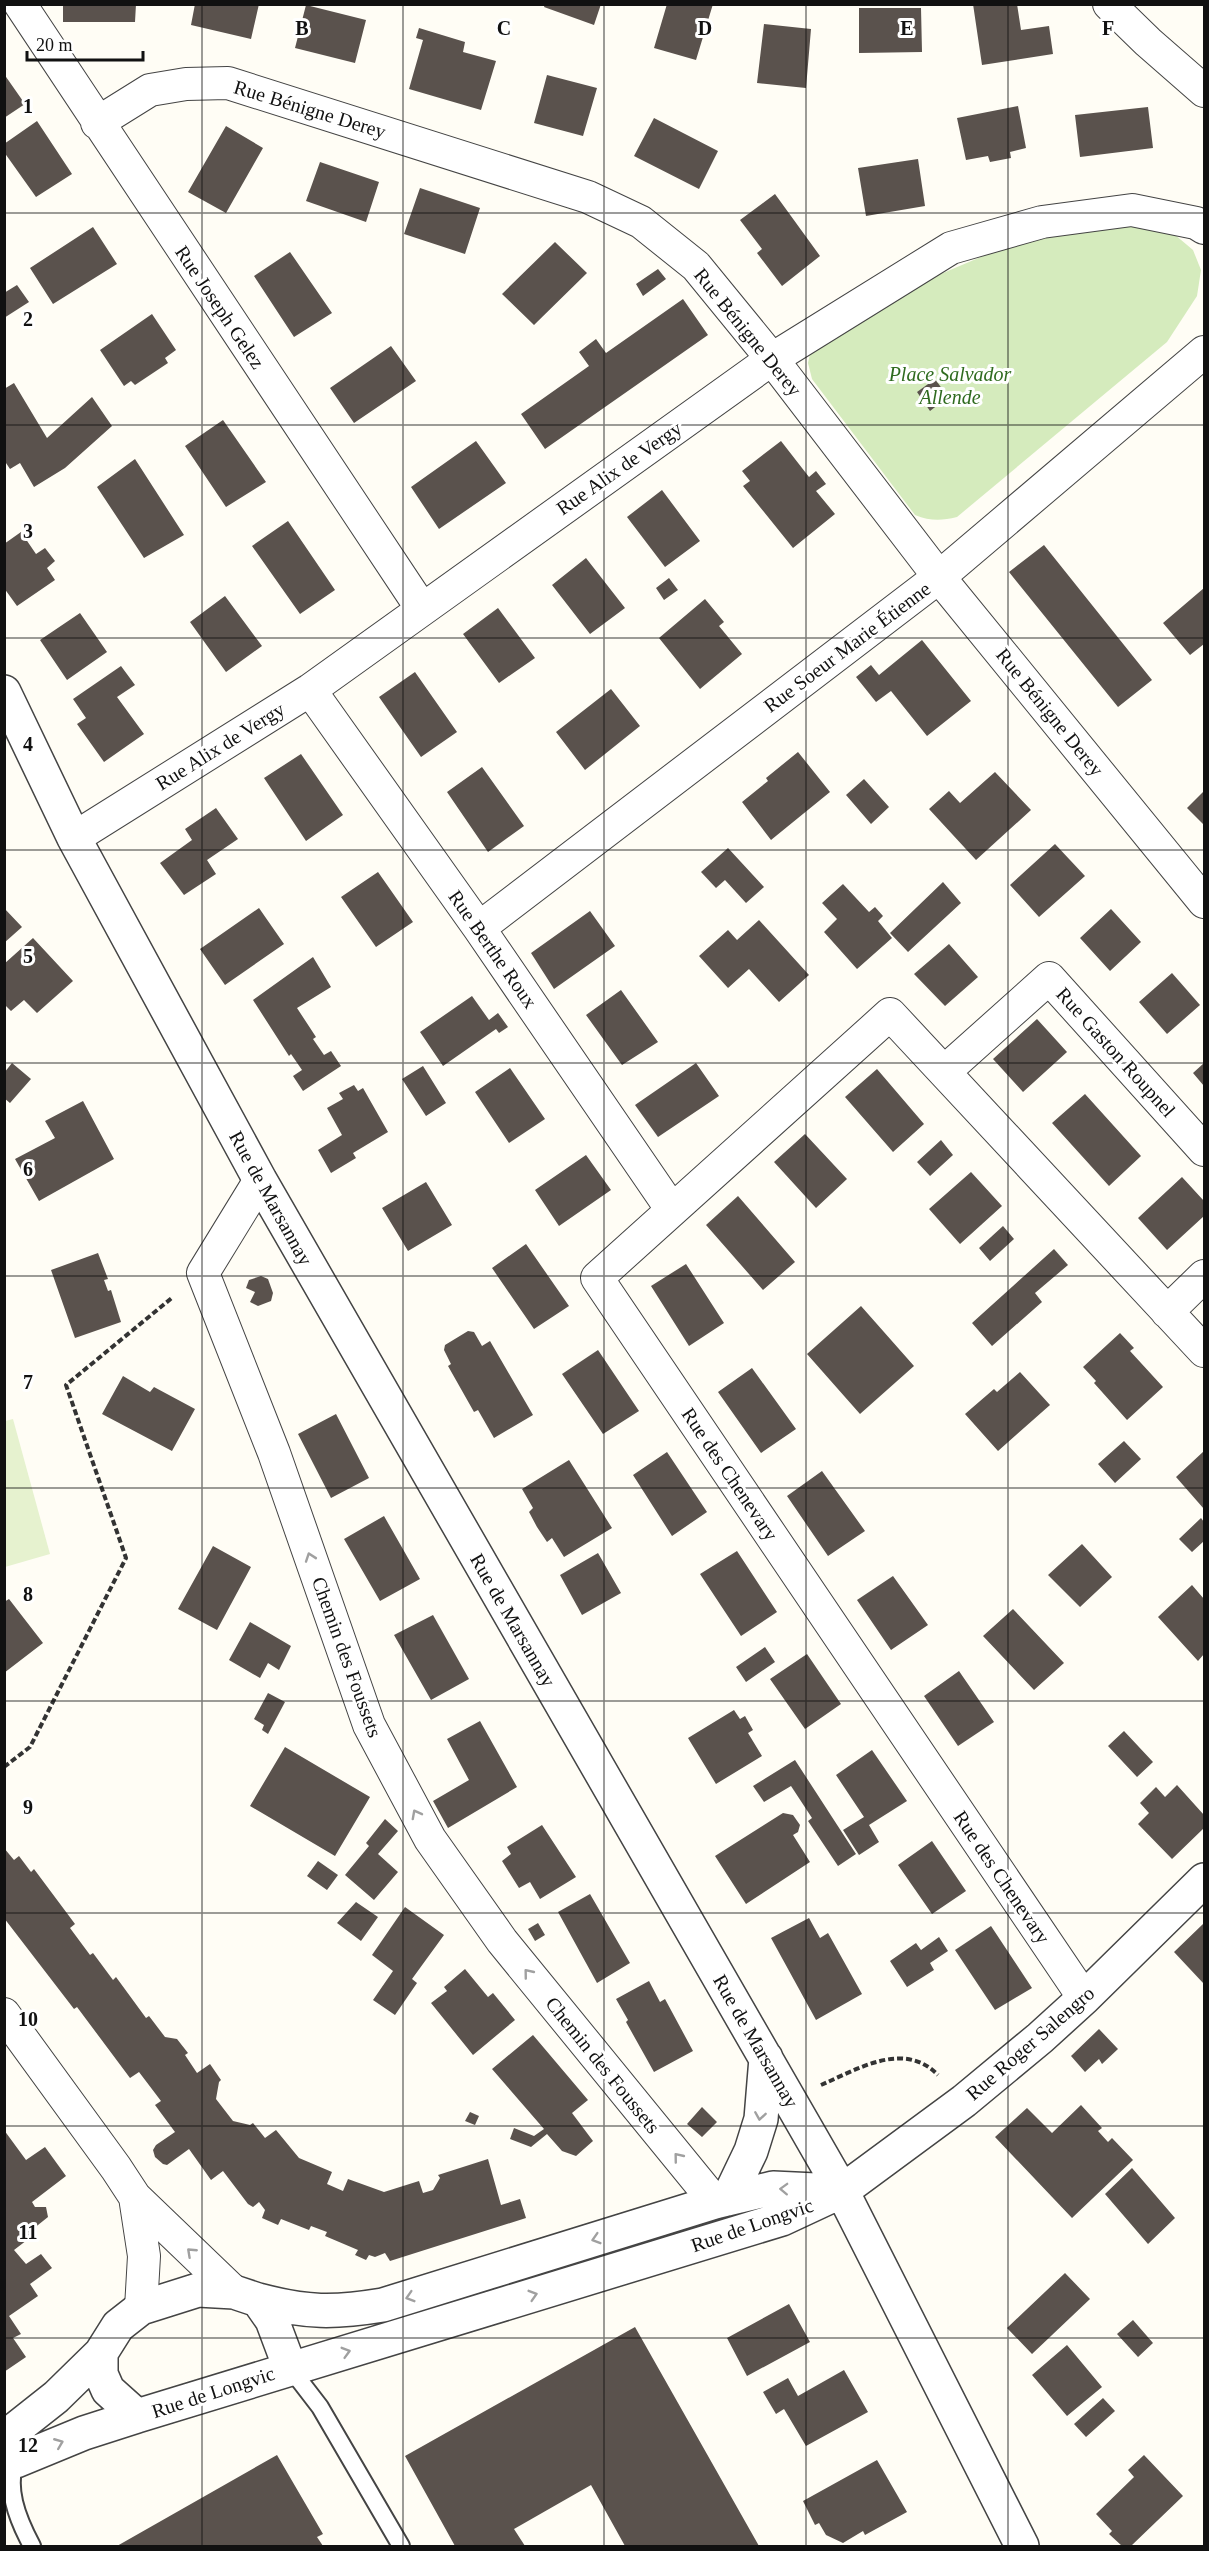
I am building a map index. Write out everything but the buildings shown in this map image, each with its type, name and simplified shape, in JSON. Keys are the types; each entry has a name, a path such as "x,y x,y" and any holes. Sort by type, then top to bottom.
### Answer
{"street":[{"name":"Rue Joseph Gelez","path":"20,4 422,609"},
{"path":"1109,4 1204,91"},
{"name":"Rue Bénigne Derey","path":"97,123 150,90 186,84 228,83 588,196 640,222 696,266 772,359 939,577 1204,902"},
{"name":"Rue Alix de Vergy","path":"74,838 310,690 772,359 951,248 1042,222 1132,210 1196,223 1204,228"},
{"name":"Rue Soeur Marie Étienne","path":"479,928 939,577 1204,352"},
{"name":"Rue Berthe Roux","path":"310,690 479,928 672,1210"},
{"name":"Rue de Marsannay","path":"4,692 74,838 260,1180 842,2191 1022,2547"},
{"name":"Rue Gaston Roupnel","path":"944,1072 1049,978 1204,1150"},
{"name":"Rue des Chenevary","path":"944,1072 890,1014 597,1278 1084,1998"},
{"path":"944,1072 1204,1351"},
{"path":"203,1273 260,1180"},
{"name":"Chemin des Foussets","path":"203,1273 274,1453 369,1725 429,1839 502,1941 722,2201"},
{"path":"1167,1312 1204,1276"},
{"name":"Rue Roger Salengro","path":"842,2191 964,2101 1040,2038 1204,1880"},
{"path":"4,2014 135,2196 246,2296"},
{"path":"722,2201 751,2151 761,2119 766,2058"},
{"name":"Rue de Longvic","path":"8,2454 45,2406 101,2353 118,2326 141,2308 198,2290 246,2296 312,2312 352,2310 383,2305 722,2201 773,2188 842,2191"},
{"name":"Rue de Longvic","path":"8,2454 84,2433 782,2219 842,2191"},
{"path":"135,2196 144,2256 141,2308"},
{"name":"Rue de Longvic","path":"246,2296 272,2320 290,2368"},
{"name":"Rue de Longvic","path":"101,2353 102,2374 108,2390 136,2416"}],"lane":[{"path":"290,2368 320,2406 401,2547"},
{"path":"8,2454 15,2507 32,2547"}],"path":[{"path":"4,1767 30,1747 126,1558 66,1385 203,1273"},
{"path":"790,2100 864,2066 897,2057 917,2060 935,2071 964,2101"}],"green space":[{"name":"Place Salvador Allende","path":"1110,217 1168,229 1193,250 1201,270 1197,296 1167,342 957,517 936,520 915,515 812,379 808,363 811,349 903,290 1035,234"},
{"path":"13,1419 50,1554 5,1567 5,1421"}]}
